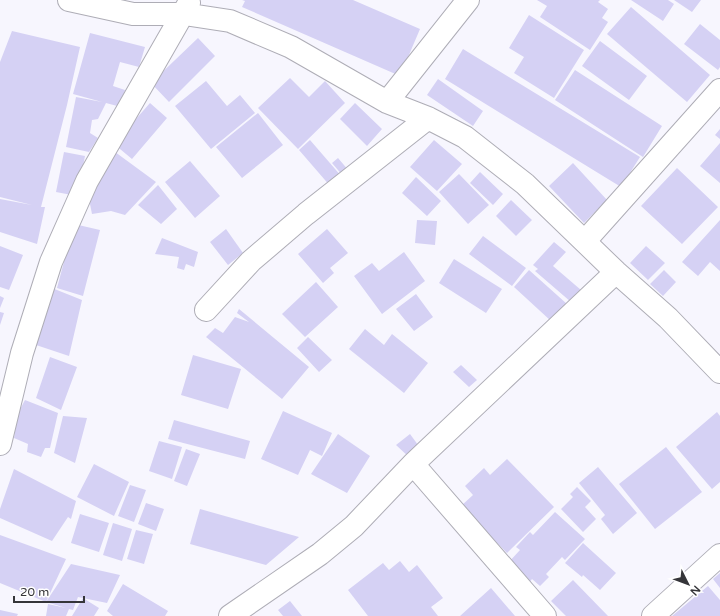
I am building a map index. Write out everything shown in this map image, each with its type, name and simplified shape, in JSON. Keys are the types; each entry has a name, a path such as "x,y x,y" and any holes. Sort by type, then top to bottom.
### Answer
{"street":[{"path":"69,0 133,14 187,7 230,21 291,47 387,102 428,118 465,137 525,184 616,272 668,318 720,372"},
{"path":"387,102 468,0"},
{"path":"0,444 22,354 51,262 87,181 187,7"},
{"path":"585,241 720,90"},
{"path":"206,310 257,256 306,214 428,118"},
{"path":"230,616 320,554 354,526 413,464 616,272"},
{"path":"413,464 545,616"},
{"path":"653,616 710,566 720,555"}],"building":[{"path":"242,0 353,0 420,29 400,76 242,7 245,1"},
{"path":"537,0 600,0 598,2 608,9 602,18 608,22 590,50 540,17 547,6"},
{"path":"631,0 668,0 674,4 663,21"},
{"path":"674,0 701,0 692,12"},
{"path":"631,7 710,75 687,102 607,34"},
{"path":"529,15 584,50 554,98 514,73 524,57 509,48"},
{"path":"700,24 720,40 720,67 718,70 684,44"},
{"path":"12,31 80,47 41,207 45,207 37,244 0,232 0,199 32,205 0,197 0,62"},
{"path":"90,33 145,47 139,67 120,62 113,86 125,90 121,107 106,103 98,119 92,120 90,133 98,138 89,152 66,147 76,97 102,102 73,94"},
{"path":"198,38 215,56 169,102 151,83"},
{"path":"600,41 647,76 629,100 582,66"},
{"path":"463,49 640,157 621,187 445,79"},
{"path":"575,70 662,126 643,157 555,100"},
{"path":"290,78 309,97 325,81 345,103 298,149 258,108"},
{"path":"438,79 483,111 473,126 427,95"},
{"path":"206,81 227,106 240,95 255,113 211,149 175,106"},
{"path":"150,103 167,118 132,159 114,144"},
{"path":"355,103 382,129 367,146 340,119"},
{"path":"258,113 283,145 242,178 216,147"},
{"path":"720,129 720,139 715,135"},
{"path":"310,140 342,177 331,187 299,150"},
{"path":"434,140 462,164 437,191 410,167"},
{"path":"720,143 720,183 700,166"},
{"path":"111,149 156,182 125,215 111,211 92,214 89,199"},
{"path":"64,152 85,156 77,196 56,192"},
{"path":"338,158 349,171 343,176 332,163"},
{"path":"190,161 220,196 195,218 165,182"},
{"path":"573,163 607,200 584,223 549,186"},
{"path":"677,168 718,207 682,244 641,206"},
{"path":"480,172 503,194 493,205 470,183"},
{"path":"459,174 489,205 468,224 439,192"},
{"path":"416,177 441,201 427,216 402,193"},
{"path":"158,185 177,209 161,224 138,205"},
{"path":"511,200 532,220 516,236 496,216"},
{"path":"417,220 437,221 435,245 415,243"},
{"path":"720,220 720,271 710,262 698,276 682,262"},
{"path":"74,224 100,230 83,296 57,288"},
{"path":"226,229 243,253 228,265 210,242"},
{"path":"327,229 348,253 330,268 334,273 323,283 298,254"},
{"path":"483,236 526,268 512,286 469,254"},
{"path":"162,238 198,252 194,267 186,264 184,270 177,268 179,257 155,254"},
{"path":"554,242 566,252 553,266 581,290 571,302 535,271 538,269 533,265"},
{"path":"0,246 23,255 9,290 0,287"},
{"path":"646,246 665,263 648,280 630,263"},
{"path":"404,252 425,281 382,314 354,276 372,263 379,271"},
{"path":"454,259 502,289 486,313 439,283"},
{"path":"529,270 567,304 551,321 514,287"},
{"path":"664,270 676,282 663,296 650,284"},
{"path":"316,282 338,307 305,337 282,314"},
{"path":"52,288 82,300 69,356 36,345"},
{"path":"416,294 433,317 414,331 396,309"},
{"path":"0,296 4,298 0,308"},
{"path":"239,309 309,367 282,399 206,337 215,328 223,333 235,317 249,322 237,313"},
{"path":"0,312 4,313 0,325"},
{"path":"365,329 384,345 392,334 428,363 404,393 349,349"},
{"path":"308,337 332,360 319,372 297,348"},
{"path":"193,355 241,369 228,409 181,395"},
{"path":"50,357 77,367 61,410 36,398"},
{"path":"461,365 477,380 469,387 453,372"},
{"path":"25,400 58,413 50,448 45,448 41,457 27,452 28,444 14,438 17,415"},
{"path":"283,411 332,433 322,456 310,450 298,475 261,459"},
{"path":"717,412 720,416 720,482 712,489 676,447"},
{"path":"63,416 87,418 75,463 54,453"},
{"path":"174,420 250,441 245,459 168,439"},
{"path":"338,434 370,456 347,493 311,474"},
{"path":"410,434 421,449 410,458 396,445"},
{"path":"159,441 182,447 172,479 149,471"},
{"path":"666,447 702,492 655,529 619,484"},
{"path":"186,449 200,454 187,486 174,481"},
{"path":"507,459 554,507 507,553 461,506 473,495 465,486 484,468 490,475"},
{"path":"94,464 129,482 114,516 77,497"},
{"path":"598,467 637,513 613,534 601,519 605,515 579,483"},
{"path":"14,469 76,501 71,519 68,517 52,541 0,518 0,509"},
{"path":"130,485 146,490 134,522 118,516"},
{"path":"577,487 591,501 585,507 596,519 583,532 561,509 573,497 570,494"},
{"path":"146,503 164,509 156,531 138,524"},
{"path":"200,509 299,537 266,565 190,544"},
{"path":"555,512 585,539 565,560 562,557 546,574 549,577 540,586 532,579 529,583 508,563 520,550 516,547 530,532 533,535"},
{"path":"80,514 109,523 99,552 71,543"},
{"path":"113,523 132,529 122,561 103,555"},
{"path":"136,530 153,534 144,564 127,559"},
{"path":"0,535 66,559 46,602 0,583"},
{"path":"583,543 616,573 600,590 583,575 582,577 565,563"},
{"path":"400,561 409,572 417,565 443,598 431,607 438,616 368,616 348,590 383,563 389,570"},
{"path":"71,564 120,575 107,603 78,597 73,610 69,609 66,616 46,616 48,604 66,608 46,602"},
{"path":"720,573 720,588 713,579"},
{"path":"573,580 608,616 566,616 551,601"},
{"path":"123,584 168,611 165,616 113,616 107,611"},
{"path":"708,586 720,600 720,616 672,616"},
{"path":"491,588 515,616 460,616"},
{"path":"83,598 99,608 94,616 72,616"},
{"path":"290,601 302,616 283,616 278,610"},
{"path":"0,610 18,614 17,616 0,616"}]}
